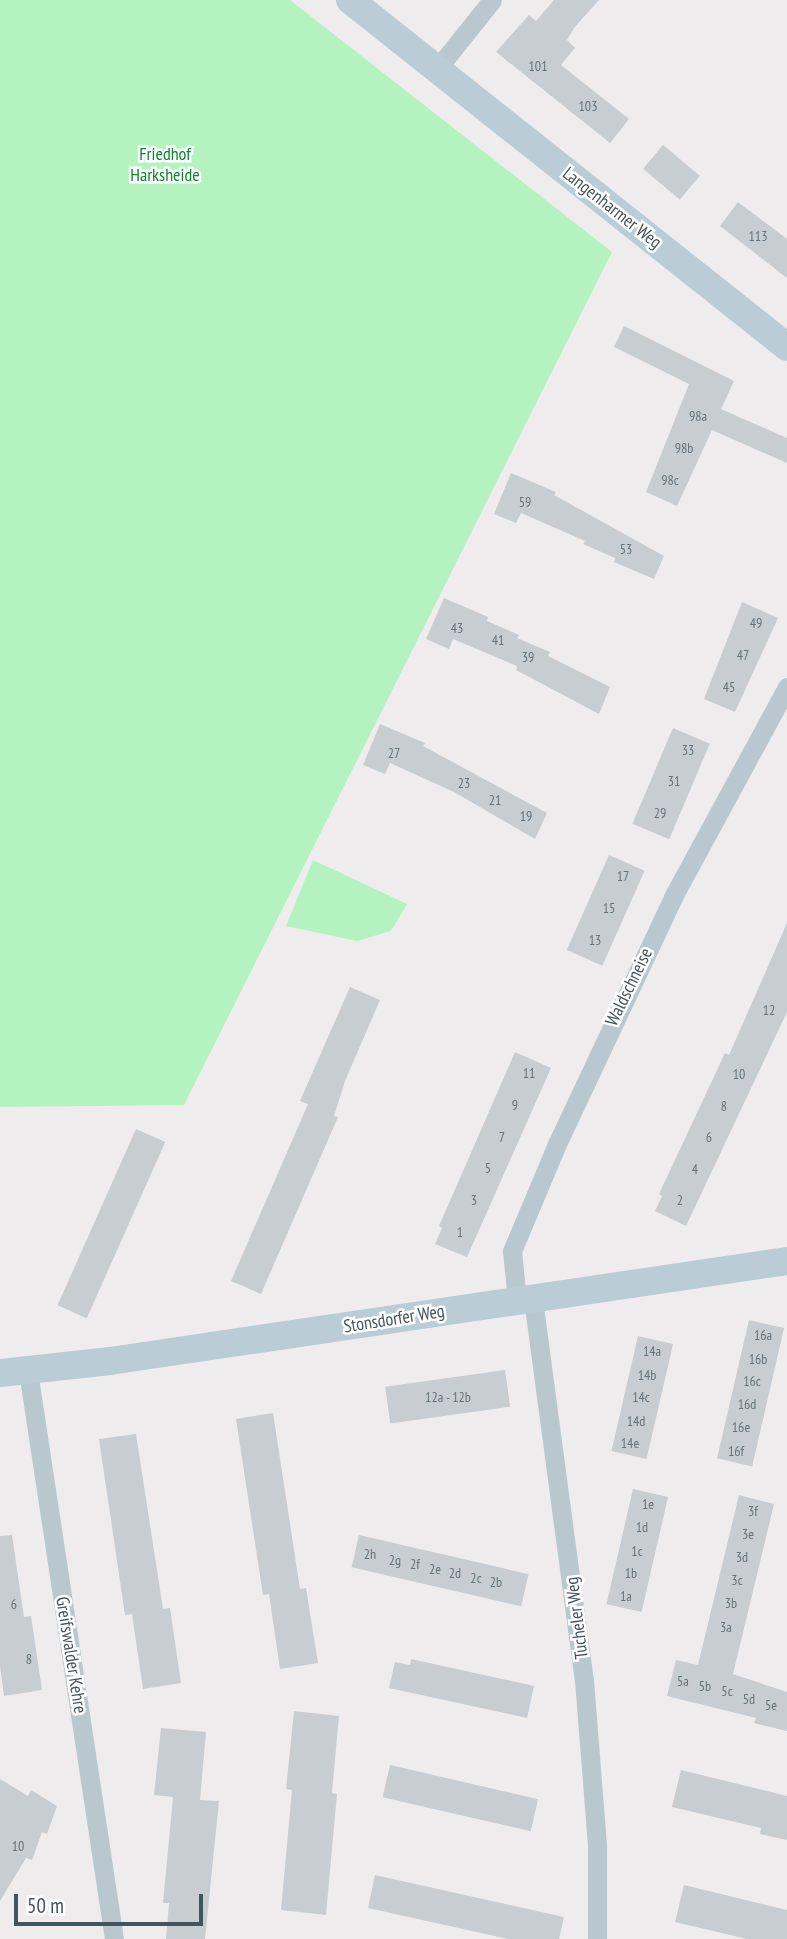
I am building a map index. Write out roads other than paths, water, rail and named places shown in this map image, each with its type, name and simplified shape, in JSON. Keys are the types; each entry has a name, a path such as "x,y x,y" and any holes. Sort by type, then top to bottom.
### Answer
{"main road":[{"name":"Langenharmer Weg","path":"350,0 787,347"},
{"name":"Stonsdorfer Weg","path":"0,1373 787,1261"}],"street":[{"path":"437,69 492,0"},
{"name":"Waldschneise","path":"525,1299 513,1248 557,1144 673,897 787,687"},
{"name":"Tucheler Weg","path":"525,1299 584,1680 597,1856 597,1939"},
{"name":"Greifswalder Kehre","path":"28,1371 114,1939"}],"park label":[{"name":"Friedhof Harksheide","path":"165,165"}]}
